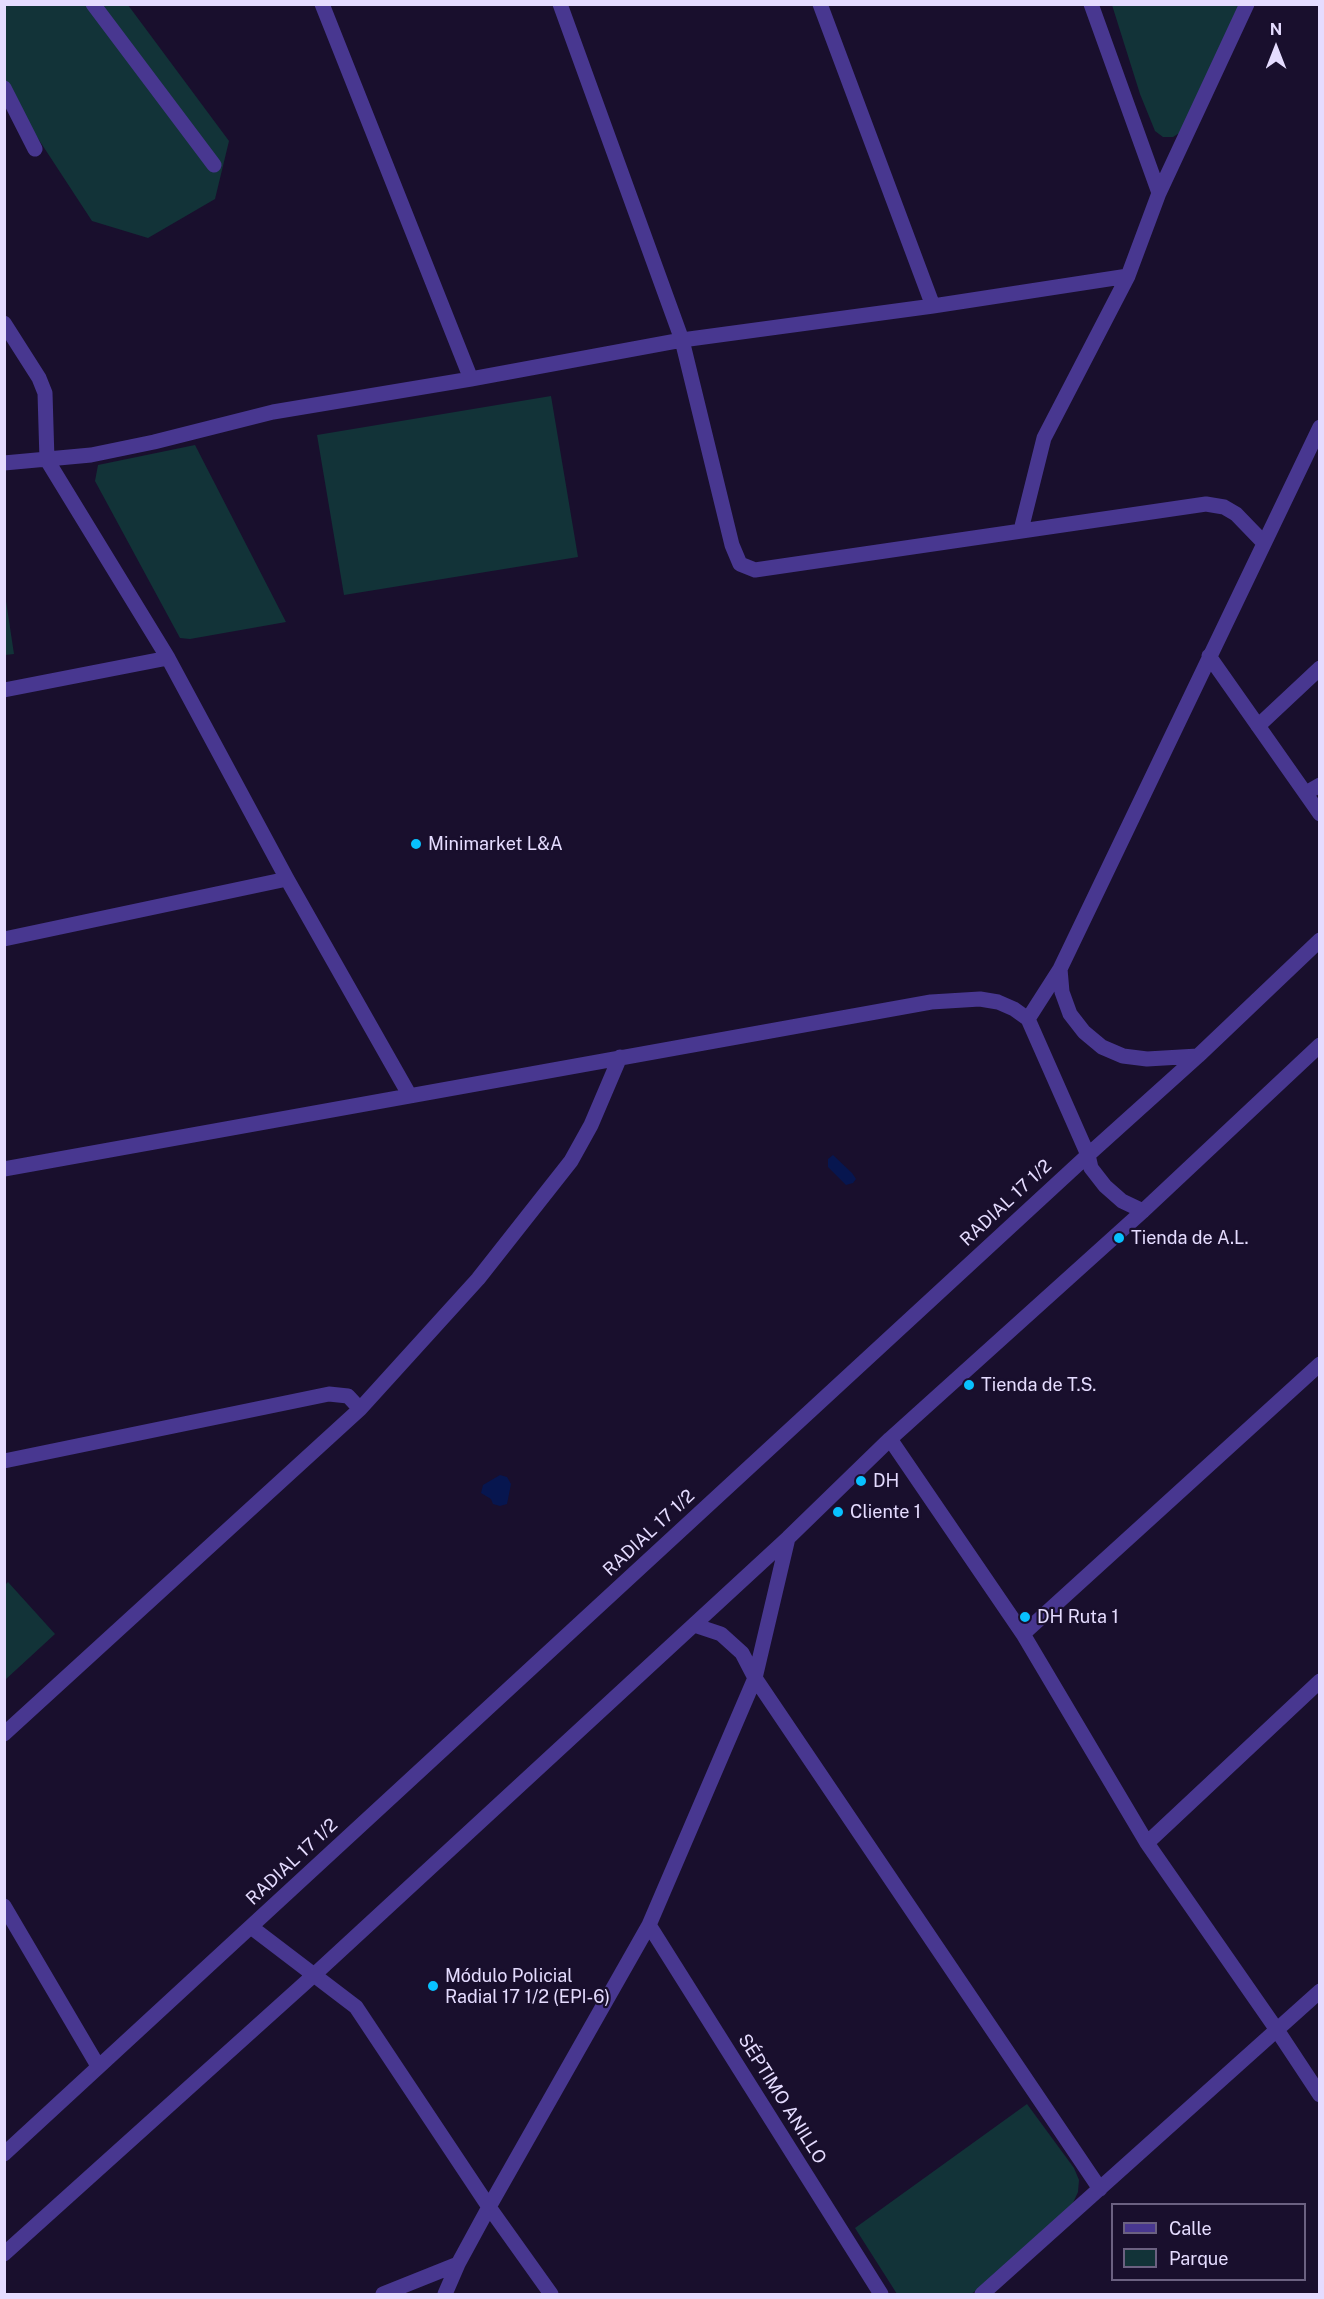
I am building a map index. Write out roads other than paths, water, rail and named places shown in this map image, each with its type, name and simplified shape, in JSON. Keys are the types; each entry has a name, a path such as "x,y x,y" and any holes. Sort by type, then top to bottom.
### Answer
{"street":[{"path":"93,4 214,165"},
{"path":"322,4 471,379"},
{"path":"561,4 682,340 732,545 740,564 756,570 1206,504 1224,507 1236,514 1264,543"},
{"path":"820,4 933,306"},
{"path":"1091,4 1159,193"},
{"path":"1021,530 1044,438 1128,276 1159,193 1247,4"},
{"path":"4,88 35,148"},
{"path":"4,463 91,455 154,442 273,412 471,379 682,340 933,306 1128,276"},
{"path":"4,322 39,378 45,393 47,460 168,658 286,879 410,1096"},
{"path":"1028,1019 1060,969 1320,427"},
{"path":"1209,656 1258,726 1313,789 1320,814"},
{"path":"4,690 168,658"},
{"path":"1258,726 1320,668"},
{"path":"4,939 286,879"},
{"name":"RADIAL 17 1/2","path":"4,2154 1198,1056 1320,940"},
{"path":"1060,969 1062,992 1070,1014 1084,1032 1102,1047 1123,1056 1146,1059 1198,1056"},
{"path":"4,1169 930,1002 980,999 998,1002 1028,1019 1088,1155 1091,1168 1105,1186 1122,1201 1143,1211"},
{"path":"4,2254 315,1974 788,1538 890,1439 1143,1211 1320,1045"},
{"path":"4,1734 360,1409 478,1279 571,1161 591,1125 620,1057"},
{"path":"1023,1634 1320,1364"},
{"path":"4,1461 329,1394 348,1396 360,1409"},
{"path":"890,1439 1023,1634 1147,1843 1320,2095"},
{"path":"445,2295 458,2264 489,2207 650,1925 756,1678 788,1538"},
{"path":"694,1625 721,1634 742,1653 756,1678 1100,2189"},
{"path":"1147,1843 1320,1681"},
{"path":"4,1906 98,2066"},
{"name":"SÉPTIMO ANILLO","path":"650,1925 881,2295"},
{"path":"251,1927 356,2007 489,2207 551,2295"},
{"path":"982,2295 1320,1991"},
{"path":"383,2295 458,2264"}],"place":[{"name":"Minimarket L&A","path":"416,844"},
{"name":"Tienda de A.L.","path":"1119,1238"},
{"name":"Tienda de T.S.","path":"969,1385"},
{"name":"DH","path":"861,1481"},
{"name":"Cliente 1","path":"838,1512"},
{"name":"DH Ruta 1","path":"1025,1617"},
{"name":"Módulo Policial Radial 17 1/2 (EPI-6)","path":"433,1986"}]}
